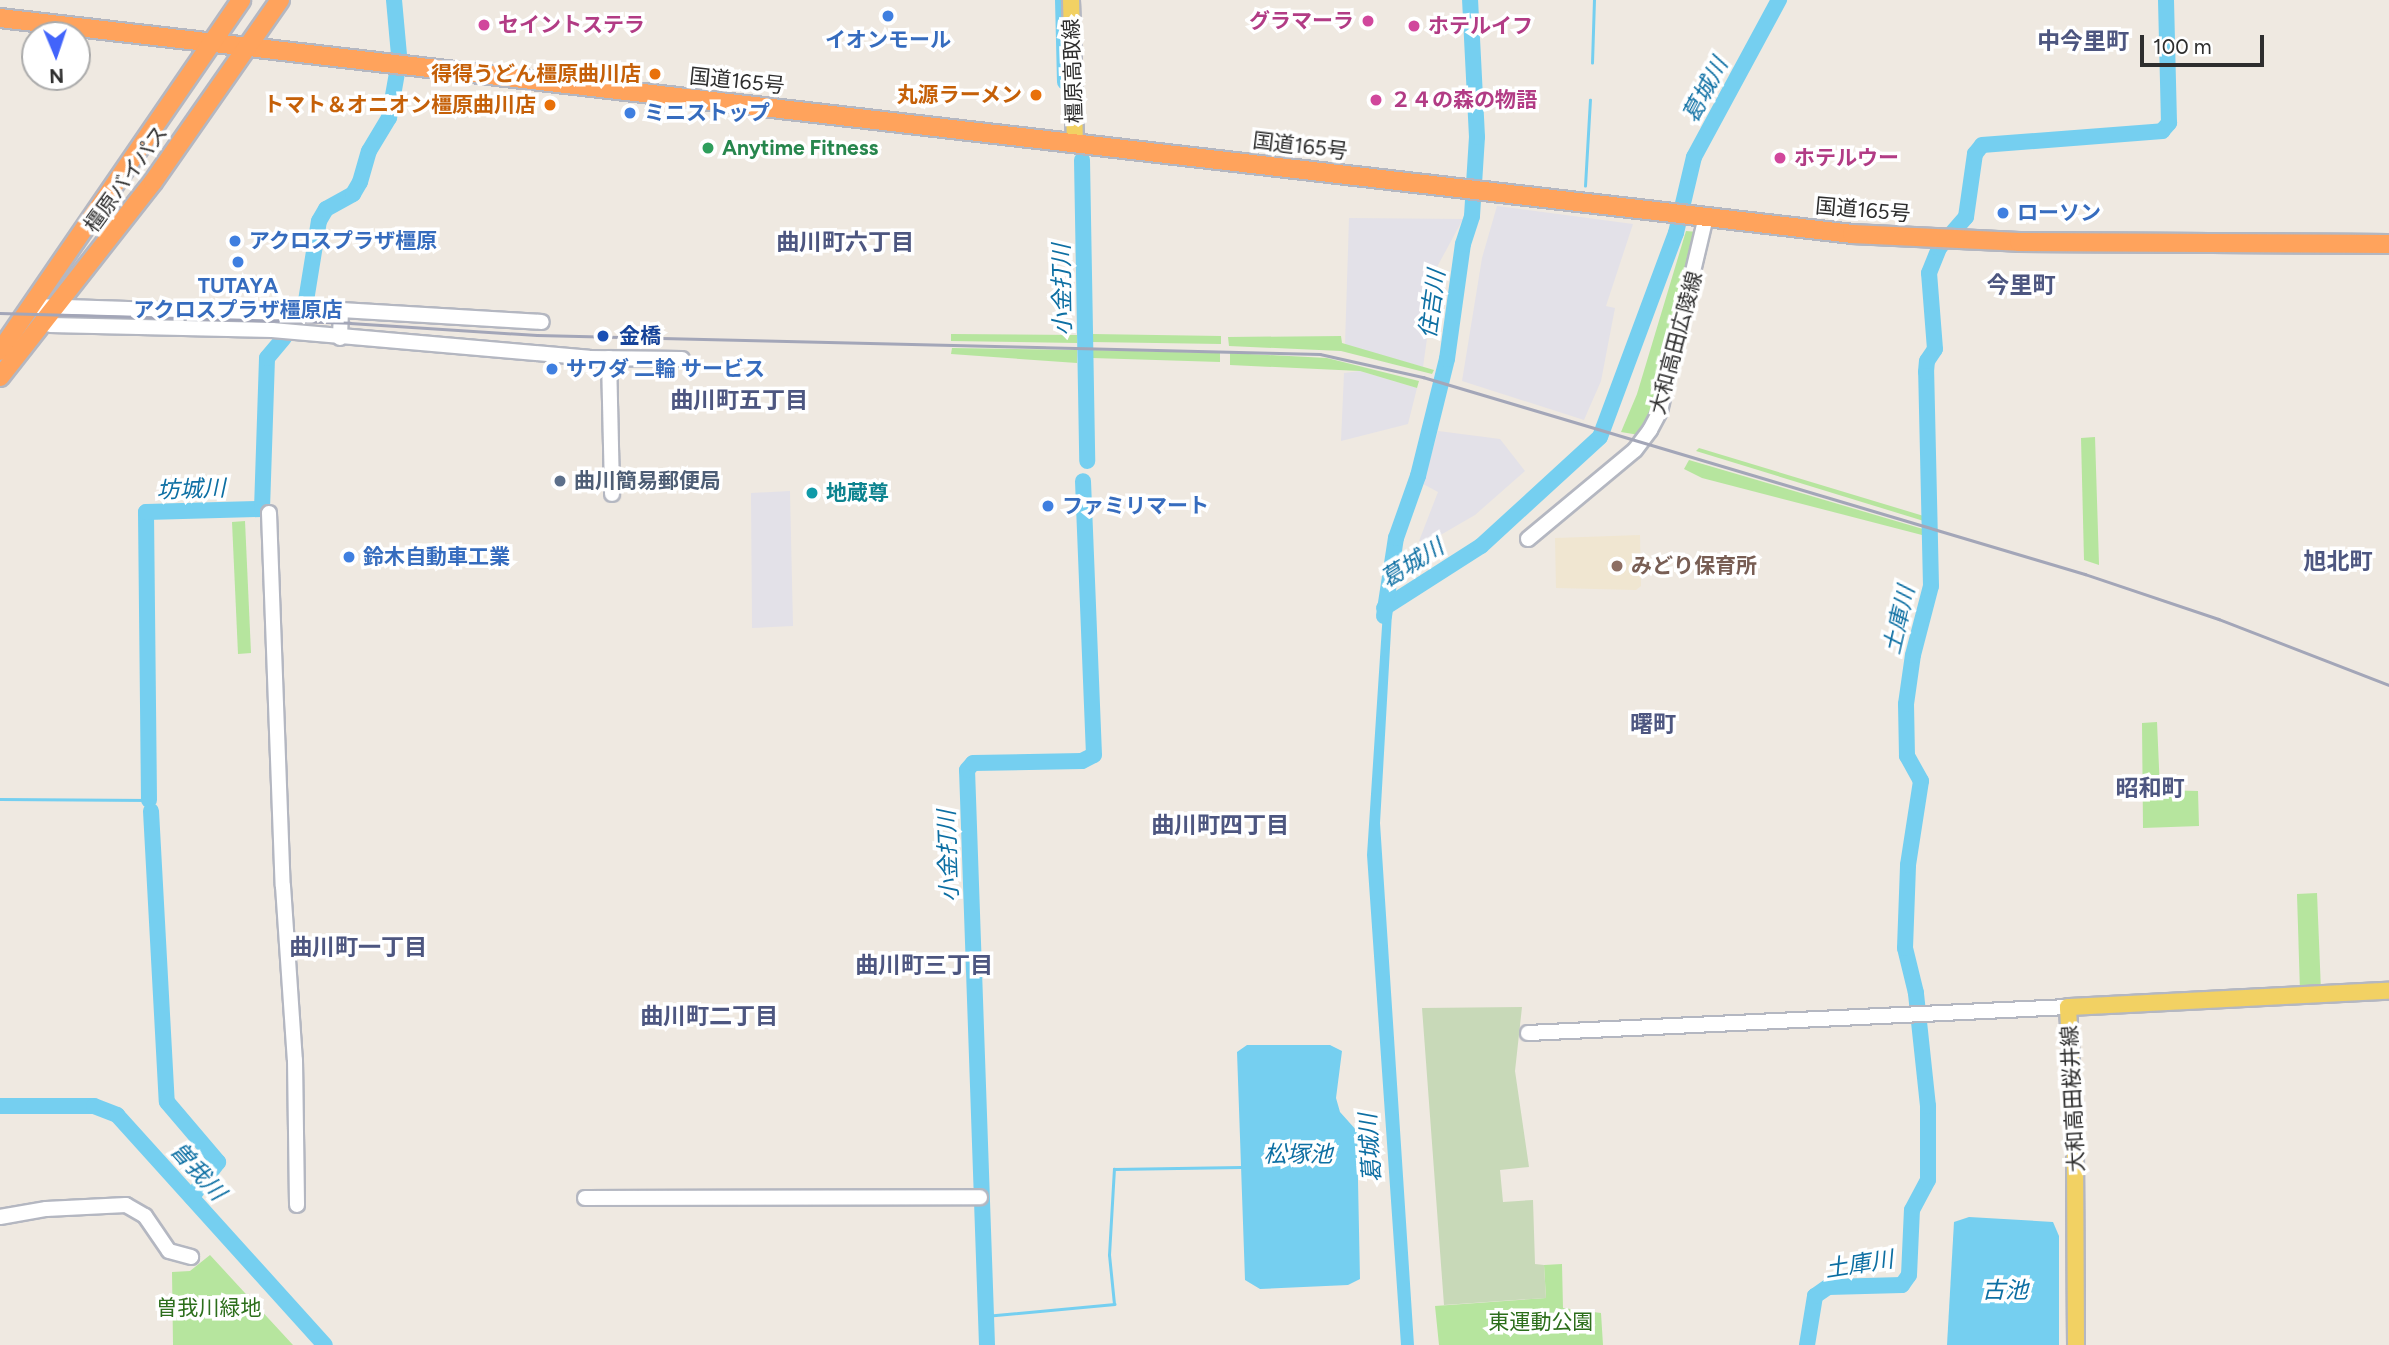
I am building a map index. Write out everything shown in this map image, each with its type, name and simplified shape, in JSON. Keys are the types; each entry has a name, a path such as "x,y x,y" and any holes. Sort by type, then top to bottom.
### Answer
{"highway":[{"name":"橿原バイパス","path":"0,377 45,313 209,44 242,0"},
{"name":"橿原バイパス","path":"0,351 7,328 45,313 93,262 280,0"},
{"name":"国道165号","path":"0,18 1075,141 1701,216 1947,240 2389,244"},
{"path":"268,19 274,39 315,54"}],"main road":[{"name":"橿原高取線","path":"1071,0 1075,141"},
{"name":"大和高田桜井線","path":"2076,1345 2076,1172 2068,1007 2389,991"}],"street":[{"name":"大和高田広陵線","path":"1528,539 1564,506 1635,450 1661,411 1701,216"},
{"path":"45,313 341,310 542,322"},
{"path":"340,338 341,310"},
{"path":"45,313 609,358 682,359"},
{"path":"609,358 612,494"},
{"path":"270,513 283,886 295,1060 298,1205"},
{"path":"1528,1032 2068,1007"},
{"path":"585,1198 979,1197"},
{"path":"0,1217 46,1209 127,1205 145,1216 169,1251 191,1257"}],"shaded area":[{"path":"1497,206 1633,224 1606,306 1615,308 1601,381 1584,420 1462,381 1482,258"},
{"path":"1349,218 1463,219 1437,267 1423,367 1345,345"},
{"path":"1360,371 1417,388 1408,424 1341,441 1344,373"},
{"path":"1438,431 1500,439 1525,471 1475,515 1425,544 1419,541 1438,492 1423,484"},
{"path":"790,491 793,626 752,628 751,493"},
{"path":"1640,535 1641,586 1636,590 1556,588 1555,538"}],"green space":[{"path":"1686,231 1698,232 1653,410 1639,435 1621,432 1637,394"},
{"path":"951,334 1077,335 1077,343 951,341"},
{"path":"1092,334 1221,336 1221,344 1091,342"},
{"path":"1341,336 1342,343 1434,370 1432,374 1341,351 1229,346 1228,337"},
{"path":"952,348 1077,350 1077,363 951,354"},
{"path":"1092,350 1220,353 1220,362 1092,358"},
{"path":"1230,353 1327,358 1419,381 1417,388 1360,371 1230,365"},
{"path":"2095,437 2099,565 2084,560 2081,438"},
{"path":"1699,448 1927,517 1927,522 1696,451"},
{"path":"1689,460 1923,529 1922,535 1702,478 1684,469"},
{"path":"245,521 251,653 238,654 232,522"},
{"path":"2157,722 2160,790 2198,791 2199,826 2143,828 2142,723"},
{"path":"2317,893 2321,991 2300,992 2297,894"},
{"path":"1522,1007 1515,1071 1529,1167 1500,1170 1503,1202 1533,1200 1535,1264 1544,1265 1546,1298 1444,1305 1422,1008"},
{"name":"曽我川緑地","path":"210,1255 293,1345 173,1345 172,1272 190,1271"},
{"name":"東運動公園","path":"1562,1264 1563,1308 1601,1313 1603,1345 1439,1345 1435,1306 1546,1298 1544,1265"}],"water":[{"path":"1384,596 1391,596 1392,613 1380,823 1414,1345 1401,1345 1367,855"},
{"name":"松塚池","path":"1247,1045 1330,1045 1342,1051 1336,1098 1340,1112 1357,1131 1360,1279 1348,1285 1260,1289 1245,1280 1237,1052"},
{"name":"古池","path":"1969,1217 2053,1222 2059,1236 2059,1345 1947,1345 1954,1222"}],"waterway":[{"name":"坊城川","path":"394,0 399,55"},
{"path":"1063,0 1065,82"},
{"name":"住吉川","path":"1384,616 1396,538 1418,476 1447,359 1463,244 1472,216 1477,137 1470,0"},
{"path":"1592,63 1594,0"},
{"name":"葛城川","path":"1384,608 1481,546 1600,437 1676,233 1694,157 1779,0"},
{"name":"土庫川","path":"1807,1345 1815,1296 1828,1287 1902,1285 1909,1275 1912,1210 1928,1180 1928,1106 1916,993 1905,948 1908,865 1921,781 1907,756 1906,704 1913,655 1931,586 1926,372 1927,361 1935,349 1929,273 1939,248 1966,217 1975,154 1982,145 2162,131 2169,123 2166,0"},
{"name":"坊城川","path":"305,307 319,221 326,209 353,194 360,182 369,151 389,118 397,73"},
{"path":"1585,186 1590,100"},
{"name":"小金打川","path":"1082,160 1087,461"},
{"name":"坊城川","path":"149,800 146,512 262,509 267,358 284,338"},
{"name":"小金打川","path":"987,1345 967,770 973,763 1082,761 1094,755 1083,481"},
{"path":"0,799 149,800"},
{"name":"坊城川","path":"151,811 167,1102 218,1162 192,1197"},
{"name":"曽我川","path":"0,1106 94,1106 117,1115 325,1345"},
{"path":"985,1316 1114,1304 1109,1255 1114,1169 1241,1167"}],"railway":[{"path":"0,313 350,323 537,335 1320,354 1423,377 2085,574 2219,619 2389,685"}],"place":[{"name":"イオンモール","path":"888,16"},
{"name":"グラマーラ","path":"1368,21"},
{"name":"セイントステラ","path":"484,25"},
{"name":"ホテルイフ","path":"1414,26"},
{"name":"得得うどん橿原曲川店","path":"655,74"},
{"name":"丸源ラーメン","path":"1036,95"},
{"name":"２４の森の物語","path":"1376,100"},
{"name":"トマト＆オニオン橿原曲川店","path":"550,105"},
{"name":"ミニストップ","path":"630,113"},
{"name":"Anytime Fitness","path":"708,148"},
{"name":"ホテルウー","path":"1780,158"},
{"name":"ローソン","path":"2003,213"},
{"name":"アクロスプラザ橿原","path":"235,241"},
{"name":"TUTAYA アクロスプラザ橿原店","path":"238,262"},
{"name":"金橋","path":"603,336"},
{"name":"サワダ 二輪 サービス","path":"552,369"},
{"name":"曲川簡易郵便局","path":"560,481"},
{"name":"地蔵尊","path":"812,493"},
{"name":"ファミリマート","path":"1048,506"},
{"name":"鈴木自動車工業","path":"349,557"},
{"name":"みどり保育所","path":"1617,566"}],"district":[{"name":"中今里町","path":"2083,41"},
{"name":"曲川町六丁目","path":"845,242"},
{"name":"今里町","path":"2021,285"},
{"name":"曲川町五丁目","path":"739,400"},
{"name":"旭北町","path":"2338,561"},
{"name":"曙町","path":"1653,724"},
{"name":"昭和町","path":"2150,788"},
{"name":"曲川町四丁目","path":"1220,825"},
{"name":"曲川町一丁目","path":"358,947"},
{"name":"曲川町三丁目","path":"924,965"},
{"name":"曲川町二丁目","path":"709,1016"}]}
